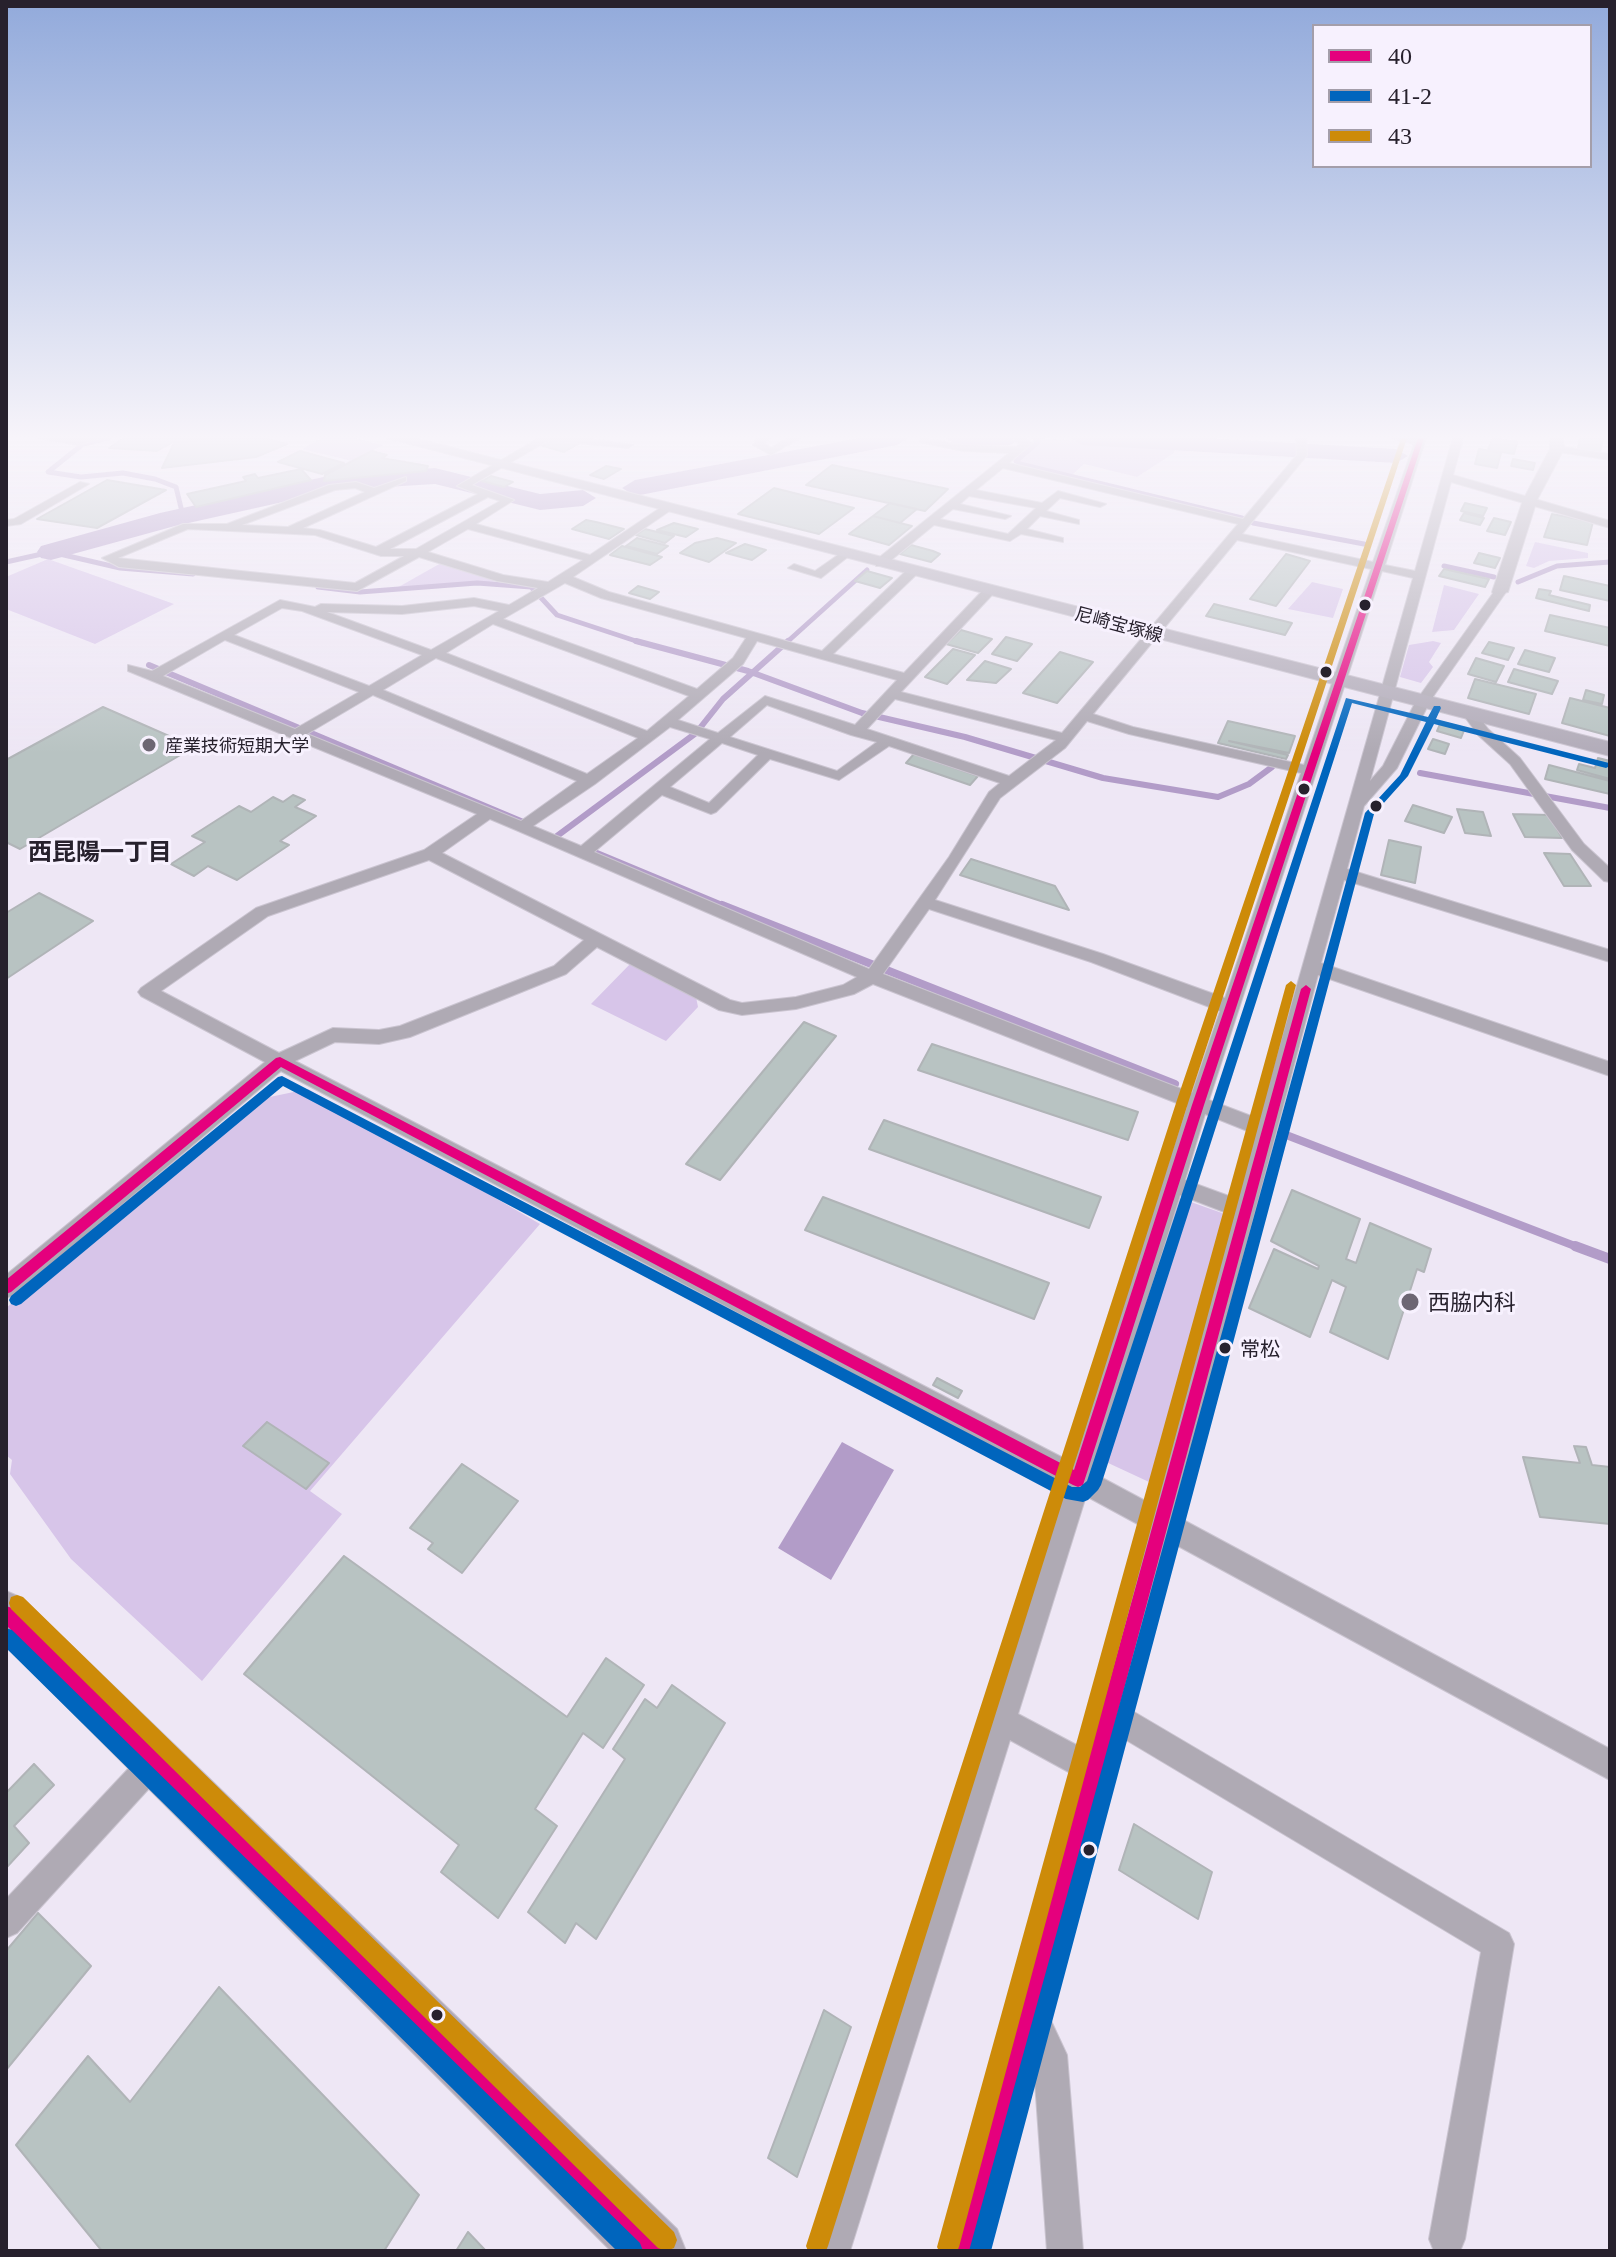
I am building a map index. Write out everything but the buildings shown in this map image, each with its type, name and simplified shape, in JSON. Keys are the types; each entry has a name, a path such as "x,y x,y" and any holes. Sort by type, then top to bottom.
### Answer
{"highway":[{"path":"6,1614 655,2251"}],"main road":[{"name":"尼崎宝塚線","path":"804,543 1610,749"}],"street":[{"path":"144,543 108,558 119,563 357,587 435,543"},
{"path":"352,543 377,551 418,553 541,591"},
{"path":"377,551 392,543"},
{"path":"534,543 592,559"},
{"path":"295,735 564,578 615,543"},
{"path":"880,563 904,543"},
{"path":"430,854 725,1005 742,1009 835,993 872,977 956,859 994,795 1065,738 1229,543"},
{"path":"1268,543 1420,576"},
{"path":"832,2251 1198,1105 1386,543"},
{"path":"963,2251 1266,1130 1429,543"},
{"path":"1356,805 1390,768 1423,701 1500,592 1516,543"},
{"path":"794,568 817,575 845,554"},
{"path":"826,654 912,572"},
{"path":"564,578 605,595 905,678"},
{"path":"856,732 989,591"},
{"path":"153,676 280,604 305,608 402,610 474,602 511,609"},
{"path":"305,608 649,737"},
{"path":"493,620 698,694"},
{"path":"522,827 649,737 738,661 755,635"},
{"path":"225,636 370,691 590,781"},
{"path":"133,668 486,815 522,827 872,977 1266,1130"},
{"path":"893,694 1065,738"},
{"path":"583,853 765,700 1009,781"},
{"path":"1469,713 1540,793 1578,847 1610,877"},
{"path":"1082,715 1129,730 1311,771"},
{"path":"667,721 839,776 887,741"},
{"path":"661,789 711,809 768,753"},
{"path":"486,815 430,854 262,912 147,992 1160,1522 1610,1765"},
{"path":"1337,872 1610,956"},
{"path":"924,902 1097,958 1232,1008"},
{"path":"6,1288 280,1061 333,1035 379,1037 403,1032 560,970 597,938"},
{"path":"1313,967 1610,1069"},
{"path":"1173,1184 1244,1211"},
{"path":"1108,1713 1498,1944 1447,2239"},
{"path":"1001,1720 1092,1769"},
{"path":"6,1922 154,1762"},
{"path":"1028,2008 1050,2055 1065,2251"}],"shaded area":[{"path":"1535,543 1588,553 1588,558 1549,561 1534,568 1526,566"},
{"path":"48,559 174,604 95,644 6,609 6,577"},
{"path":"441,563 502,581 395,589"},
{"path":"1312,582 1343,589 1333,618 1288,609"},
{"path":"1444,585 1479,594 1454,630 1432,632"},
{"path":"1433,641 1441,643 1429,662 1433,667 1421,683 1400,677 1409,645"},
{"path":"632,962 696,997 698,1007 666,1041 591,1004"},
{"path":"308,1089 540,1224 310,1491 342,1514 202,1681 71,1559 10,1474 12,1460 6,1455 6,1308 265,1098"},
{"path":"1174,1196 1236,1218 1162,1488 1091,1455"},
{"path":"842,1442 894,1470 831,1580 778,1548"}],"waterway":[{"path":"51,552 82,543"},
{"path":"6,562 51,552 120,568 193,574"},
{"path":"1518,582 1557,566 1610,562"},
{"path":"1444,566 1494,577"},
{"path":"786,643 867,570"},
{"path":"318,587 360,592 477,583 531,587 557,615 642,643"},
{"path":"636,641 753,673"},
{"path":"753,673 788,641"},
{"path":"149,665 528,824"},
{"path":"557,836 696,733 723,699 753,673"},
{"path":"753,673 862,713 965,737 1103,778 1218,797 1249,784 1272,767"},
{"path":"1420,773 1610,808"},
{"path":"585,848 726,907"},
{"path":"722,905 726,907"},
{"path":"726,907 1175,1084"},
{"path":"1281,1133 1580,1248"},
{"path":"1575,1246 1610,1259"}],"transit line":[{"name":"43","path":"817,2246 1183,1100 1369,543"},
{"name":"40","path":"6,1288 280,1061 1078,1480 1198,1105 1386,543"},
{"name":"41-2","path":"16,1300 282,1080 1071,1494 1083,1495 1093,1485 1349,700 1606,765"},
{"name":"41-2","path":"980,2251 1370,813 1404,776 1437,708"},
{"name":"43","path":"948,2247 1291,985"},
{"name":"40","path":"963,2251 1306,989"},
{"name":"43","path":"17,1603 666,2240"},
{"name":"40","path":"6,1614 655,2251"},
{"name":"41-2","path":"6,1636 632,2251"}],"place":[{"name":"産業技術短期大学","path":"149,745"},
{"name":"西脇内科","path":"1410,1302"},
{"name":"常松","path":"1225,1348"}],"district":[{"name":"西昆陽一丁目","path":"100,851"}]}
